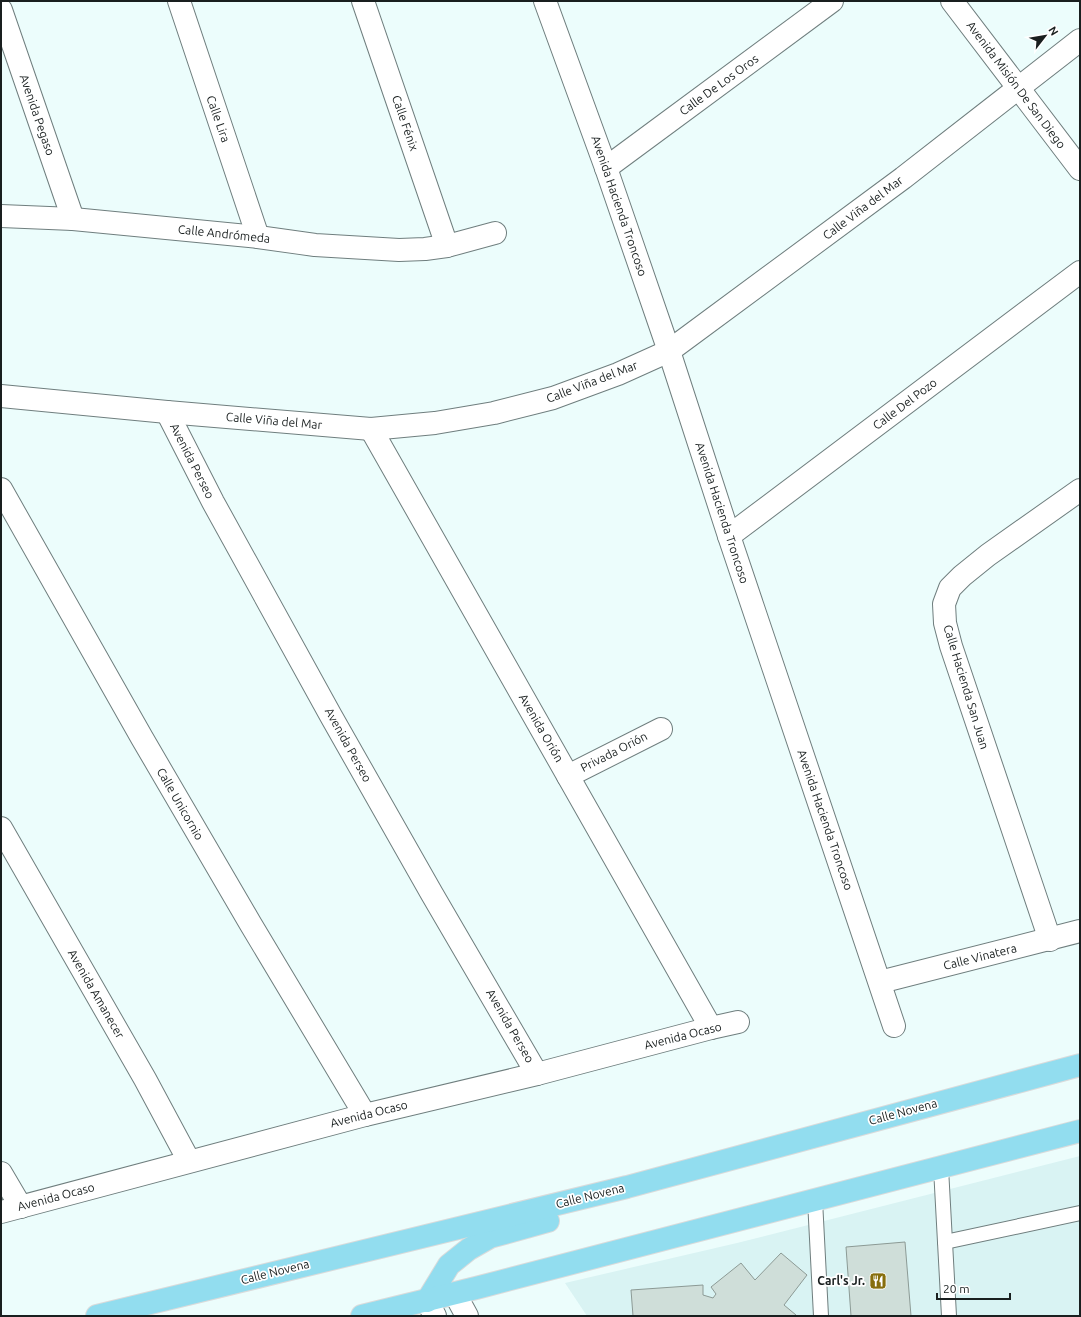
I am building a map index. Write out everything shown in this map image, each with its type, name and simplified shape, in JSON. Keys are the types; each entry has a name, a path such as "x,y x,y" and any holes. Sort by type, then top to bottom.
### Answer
{"main road":[{"name":"Calle Novena","path":"97,1316 627,1187 1080,1065"},
{"path":"362,1316 431,1308 455,1294 1080,1131"},
{"path":"431,1308 449,1266 469,1250 490,1238 585,1210 627,1187"}],"street":[{"name":"Calle Lira","path":"179,1 258,237"},
{"name":"Calle Fénix","path":"363,1 447,246"},
{"name":"Avenida Hacienda Troncoso","path":"545,1 606,168 669,351 729,536 894,1026"},
{"name":"Calle De Los Oros","path":"606,168 832,1"},
{"name":"Avenida Misión De San Diego","path":"952,1 1080,169"},
{"name":"Avenida Pegaso","path":"1,10 73,219"},
{"name":"Calle Viña del Mar","path":"1,396 371,429 435,423 494,413 553,398 618,374 669,351 897,183 1080,40"},
{"name":"Calle Andrómeda","path":"1,216 73,219 363,249 425,249 447,246 495,233"},
{"name":"Calle Del Pozo","path":"729,536 1080,272"},
{"name":"Avenida Perseo","path":"167,412 213,502 335,723 432,894 537,1074"},
{"name":"Avenida Orión","path":"371,429 711,1028"},
{"name":"Calle Unicornio","path":"1,489 146,745 365,1115"},
{"name":"Calle Hacienda San Juan","path":"1050,940 951,646 945,623 944,604 950,588 962,576 988,555 1080,490"},
{"name":"Privada Orión","path":"568,776 661,729"},
{"name":"Avenida Amanecer","path":"1,828 145,1079 189,1161"},
{"name":"Calle Vinatera","path":"880,982 1050,940 1080,931"},
{"name":"Avenida Ocaso","path":"11,1209 365,1115 537,1074 738,1022"},
{"path":"1,1173 11,1209"},
{"path":"455,1294 467,1316"}],"lane":[{"path":"941,1168 949,1316"},
{"path":"815,1200 822,1316"},
{"path":"945,1242 1080,1213"}],"shaded area":[{"path":"1080,1156 1080,1316 587,1316 565,1283 737,1243"}],"building":[{"name":"Carl's Jr.","path":"905,1242 911,1316 851,1316 846,1247"},
{"path":"781,1253 807,1275 784,1305 796,1316 633,1316 631,1290 703,1285 703,1295 713,1298 716,1294 711,1287 741,1263 755,1280"}],"place":[{"name":"Carl's Jr.","path":"878,1281"}]}
